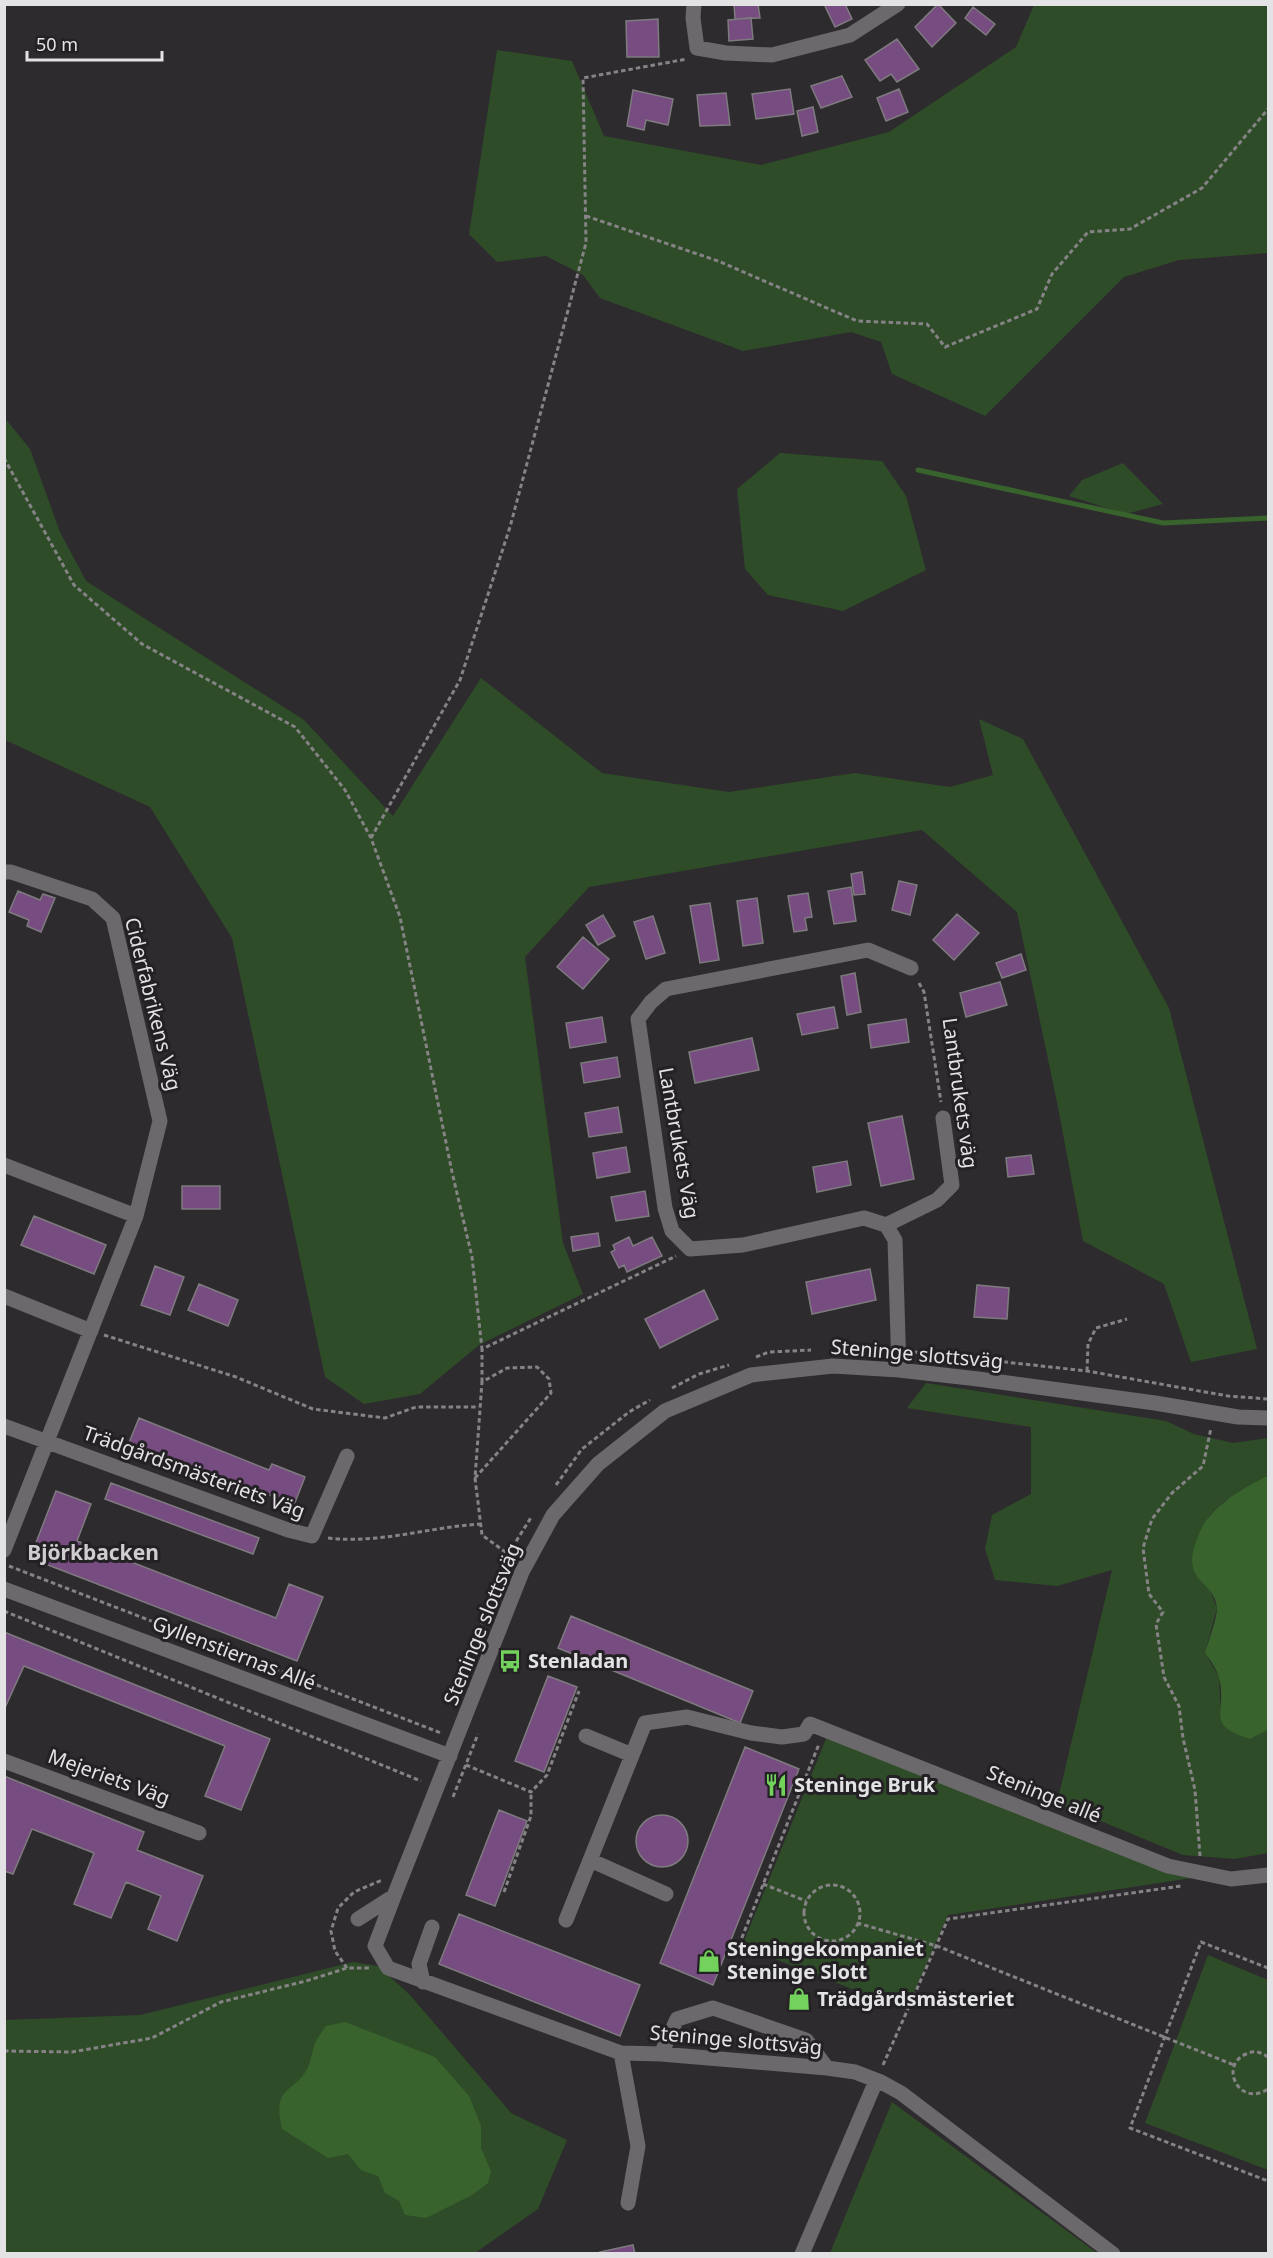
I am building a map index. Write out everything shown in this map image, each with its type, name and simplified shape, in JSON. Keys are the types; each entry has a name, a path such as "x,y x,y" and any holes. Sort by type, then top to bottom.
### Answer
{"street":[{"path":"694,4 693,18 697,48 726,53 772,55 850,35 898,4"},
{"name":"Ciderfabrikens Väg","path":"4,872 92,899 113,918 160,1120 136,1216 4,1550"},
{"name":"Lantbrukets Väg","path":"690,1250 672,1231 665,1208 638,1018 644,1010 666,989 868,950 910,968"},
{"name":"Lantbrukets väg","path":"886,1225 937,1200 952,1185 943,1118"},
{"path":"4,1165 136,1216"},
{"path":"690,1250 743,1245 864,1218 886,1225 895,1240 899,1370"},
{"path":"4,1296 91,1331"},
{"name":"Steninge slottsväg","path":"876,2081 855,2072 827,2068 661,2054 621,2053 388,1968 375,1946 522,1572 553,1515 598,1464 665,1411 750,1375 833,1366 899,1370 1155,1402 1238,1417 1269,1418"},
{"name":"Trädgårdsmästeriets Väg","path":"4,1426 288,1530 312,1536"},
{"path":"312,1536 347,1456"},
{"name":"Gyllenstiernas Allé","path":"4,1589 450,1756"},
{"name":"Steninge allé","path":"632,1755 645,1723 687,1717 751,1733 782,1737 804,1734 810,1724 1168,1866 1231,1879 1269,1875"},
{"path":"566,1920 632,1755 586,1736"},
{"name":"Mejeriets Väg","path":"4,1761 199,1833"},
{"path":"590,1860 666,1894"},
{"path":"358,1919 394,1896"},
{"path":"423,1982 419,1964 432,1927"},
{"path":"661,2054 677,2019 713,2008 806,2040 827,2068"},
{"path":"621,2053 638,2146 628,2202"},
{"path":"802,2253 876,2081 901,2093 1113,2253"}],"path":[{"path":"371,838 460,680 510,527 586,243 583,78 688,59 697,48"},
{"path":"586,216 718,261 857,321 927,324 945,347 1037,309 1053,274 1088,232 1130,229 1202,188 1269,109"},
{"path":"4,458 74,585 142,644 295,728 345,790 371,838 400,917 452,1172 472,1257 482,1349 475,1478 482,1535 508,1554"},
{"name":"Lantbrukets väg","path":"910,968 924,992 943,1118"},
{"path":"482,1349 690,1250"},
{"path":"1087,1371 1088,1344 1096,1328 1127,1319"},
{"path":"91,1331 196,1364 313,1409 385,1418 416,1407 479,1407"},
{"path":"829,1349 900,1350 1087,1371 1228,1396 1269,1399"},
{"path":"749,1359 770,1352 817,1350"},
{"path":"669,1390 699,1374 739,1362"},
{"path":"475,1478 551,1393 549,1379 537,1367 507,1368 482,1382"},
{"path":"550,1492 582,1449 629,1412 659,1395"},
{"path":"1201,1873 1195,1790 1183,1738 1179,1706 1164,1677 1156,1624 1163,1612 1149,1594 1143,1548 1152,1519 1172,1492 1203,1466 1215,1413"},
{"path":"458,1685 508,1554 537,1510"},
{"name":"Trädgårdsmästeriets Väg","path":"312,1536 346,1540 383,1538 453,1526 481,1524"},
{"path":"4,1564 441,1733"},
{"path":"4,1611 423,1782"},
{"path":"504,1892 531,1816 531,1792 547,1775 579,1691"},
{"path":"435,1752 444,1725"},
{"path":"739,1946 825,1730"},
{"path":"466,1765 531,1792"},
{"path":"347,1968 335,1951 331,1931 338,1908 354,1892 386,1879"},
{"path":"763,1884 806,1901"},
{"path":"838,1885 847,1889 858,1904 858,1923 846,1936 829,1940 820,1938 813,1934 804,1918 806,1901 819,1887 838,1885"},
{"path":"876,2081 948,1919 1185,1886"},
{"path":"858,1923 937,1946 1234,2064"},
{"path":"1269,1968 1201,1942 1130,2128 1269,2181"},
{"path":"4,2051 72,2052 153,2038 221,2002 306,1981 347,1968 388,1968"},
{"path":"1269,2057 1257,2051 1249,2052 1234,2064 1234,2080 1242,2091 1255,2094 1269,2089"}],"shaded area":[{"path":"1034,5 1268,5 1268,253 1179,260 1124,277 985,416 892,374 881,342 851,332 743,351 600,298 583,275 546,256 497,262 469,234 497,50 572,61 604,136 761,165 889,132 1016,47"},
{"path":"4,417 30,449 60,532 86,581 304,720 393,816 481,678 602,773 729,792 855,773 950,787 993,775 979,719 1023,739 1169,1008 1257,1349 1191,1362 1164,1284 1083,1241 1057,1102 1017,912 922,830 589,887 525,957 563,1243 583,1294 479,1345 420,1394 364,1404 325,1377 232,938 150,807 5,740"},
{"path":"780,453 882,461 906,496 926,570 843,611 768,595 745,569 737,489"},
{"path":"1123,463 1163,504 1126,514 1069,496 1082,480"},
{"path":"926,1383 1166,1421 1194,1434 1233,1443 1268,1438 1268,1477 1223,1502 1209,1516 1195,1574 1209,1587 1217,1608 1205,1653 1219,1677 1221,1720 1250,1739 1268,1730 1268,1853 1235,1859 1183,1855 1057,1803 1112,1570 1057,1586 995,1580 985,1549 992,1515 1031,1494 1031,1427 907,1408"},
{"path":"1268,1477 1268,1730 1250,1739 1227,1728 1220,1716 1219,1678 1205,1653 1217,1613 1216,1602 1214,1596 1195,1573 1192,1558 1201,1530 1215,1511 1233,1496"},
{"path":"828,1734 1192,1878 948,1915 906,2010 742,1946"},
{"path":"1208,1955 1268,1980 1268,2170 1145,2123"},
{"path":"353,1962 378,1966 410,1995 511,2113 567,2140 538,2209 475,2253 5,2253 4,2020 140,2015"},
{"path":"345,2022 435,2057 469,2096 481,2126 481,2148 491,2171 488,2183 472,2195 426,2218 405,2215 399,2201 385,2193 378,2176 361,2170 348,2154 328,2158 282,2129 279,2114 282,2096 304,2074 315,2043 326,2026"},
{"path":"892,2102 1097,2253 830,2253"}],"building":[{"path":"734,4 758,4 760,18 735,19"},
{"path":"824,4 845,4 852,19 835,27"},
{"path":"938,4 956,23 932,47 915,27"},
{"path":"973,7 995,24 986,35 965,18"},
{"path":"751,18 753,39 729,41 728,20"},
{"path":"658,19 659,57 627,57 626,21"},
{"path":"897,39 919,69 897,82 891,74 880,81 865,60"},
{"path":"842,76 852,97 821,108 811,86"},
{"path":"790,89 794,114 756,119 752,94"},
{"path":"899,89 908,112 886,121 877,98"},
{"path":"633,90 673,99 668,125 646,120 644,130 627,126"},
{"path":"726,93 730,125 700,126 697,95"},
{"path":"813,107 818,132 802,136 797,111"},
{"path":"862,872 865,894 854,895 851,874"},
{"path":"899,881 917,885 910,915 892,910"},
{"path":"851,887 856,921 834,924 828,891"},
{"path":"18,891 40,900 43,894 55,898 41,932 27,926 29,920 9,912"},
{"path":"808,893 812,917 805,918 807,930 794,932 788,896"},
{"path":"757,898 763,943 743,946 737,901"},
{"path":"710,903 719,960 700,963 690,906"},
{"path":"957,914 979,933 954,960 933,940"},
{"path":"603,915 615,936 598,945 586,925"},
{"path":"653,916 665,953 646,959 634,922"},
{"path":"583,937 609,959 583,989 557,967"},
{"path":"1021,954 1026,970 1002,978 996,963"},
{"path":"855,973 861,1012 847,1015 841,976"},
{"path":"1000,982 1007,1005 966,1017 960,993"},
{"path":"834,1007 838,1028 802,1035 797,1014"},
{"path":"602,1017 606,1042 570,1048 566,1023"},
{"path":"906,1019 909,1042 871,1048 868,1025"},
{"path":"752,1038 759,1070 695,1083 689,1052"},
{"path":"617,1057 620,1077 584,1083 581,1063"},
{"path":"618,1107 622,1132 589,1137 585,1113"},
{"path":"902,1116 914,1179 881,1186 868,1123"},
{"path":"626,1147 630,1172 597,1178 593,1153"},
{"path":"1031,1155 1034,1174 1008,1177 1006,1158"},
{"path":"847,1161 851,1185 817,1192 813,1167"},
{"path":"182,1186 220,1186 220,1209 182,1209"},
{"path":"645,1191 649,1216 616,1221 611,1197"},
{"path":"34,1216 106,1245 94,1274 21,1245"},
{"path":"598,1233 600,1246 573,1251 571,1237"},
{"path":"629,1237 633,1246 652,1237 662,1256 627,1272 624,1265 619,1268 611,1252 615,1250 613,1245"},
{"path":"155,1266 184,1277 170,1315 141,1305"},
{"path":"870,1269 876,1300 812,1314 806,1282"},
{"path":"199,1284 238,1300 228,1326 188,1310"},
{"path":"977,1285 1009,1288 1007,1319 974,1317"},
{"path":"704,1290 718,1319 660,1348 645,1319"},
{"path":"139,1418 269,1470 272,1464 305,1477 294,1505 262,1492 258,1502 126,1450"},
{"path":"111,1483 259,1538 253,1554 105,1499"},
{"path":"56,1491 91,1504 77,1541 276,1618 289,1584 323,1597 297,1661 30,1558"},
{"path":"571,1616 753,1691 740,1723 558,1648"},
{"path":"4,1632 270,1739 241,1810 205,1796 225,1746 24,1666 4,1710"},
{"path":"548,1676 577,1687 544,1772 515,1761"},
{"path":"745,1747 799,1769 713,1985 660,1963"},
{"path":"4,1776 144,1832 137,1850 203,1876 177,1941 148,1929 161,1896 126,1882 111,1918 74,1904 94,1853 32,1829 13,1874 4,1871"},
{"path":"499,1810 527,1821 495,1906 466,1895"},
{"path":"657,1815 667,1815 677,1819 684,1826 688,1841 684,1856 677,1863 667,1867 657,1867 647,1863 640,1856 636,1846 636,1836 640,1826 647,1819"},
{"path":"459,1914 640,1985 620,2036 439,1964"},
{"path":"633,2245 635,2254 601,2254 600,2252"}],"waterway":[{"path":"918,470 1163,523 1268,518"}],"place":[{"name":"Stenladan","path":"510,1661"},
{"name":"Steninge Bruk","path":"776,1785"},
{"name":"Steningekompaniet Steninge Slott","path":"709,1961"},
{"name":"Trädgårdsmästeriet","path":"799,1999"}],"district":[{"name":"Björkbacken","path":"93,1553"}]}
